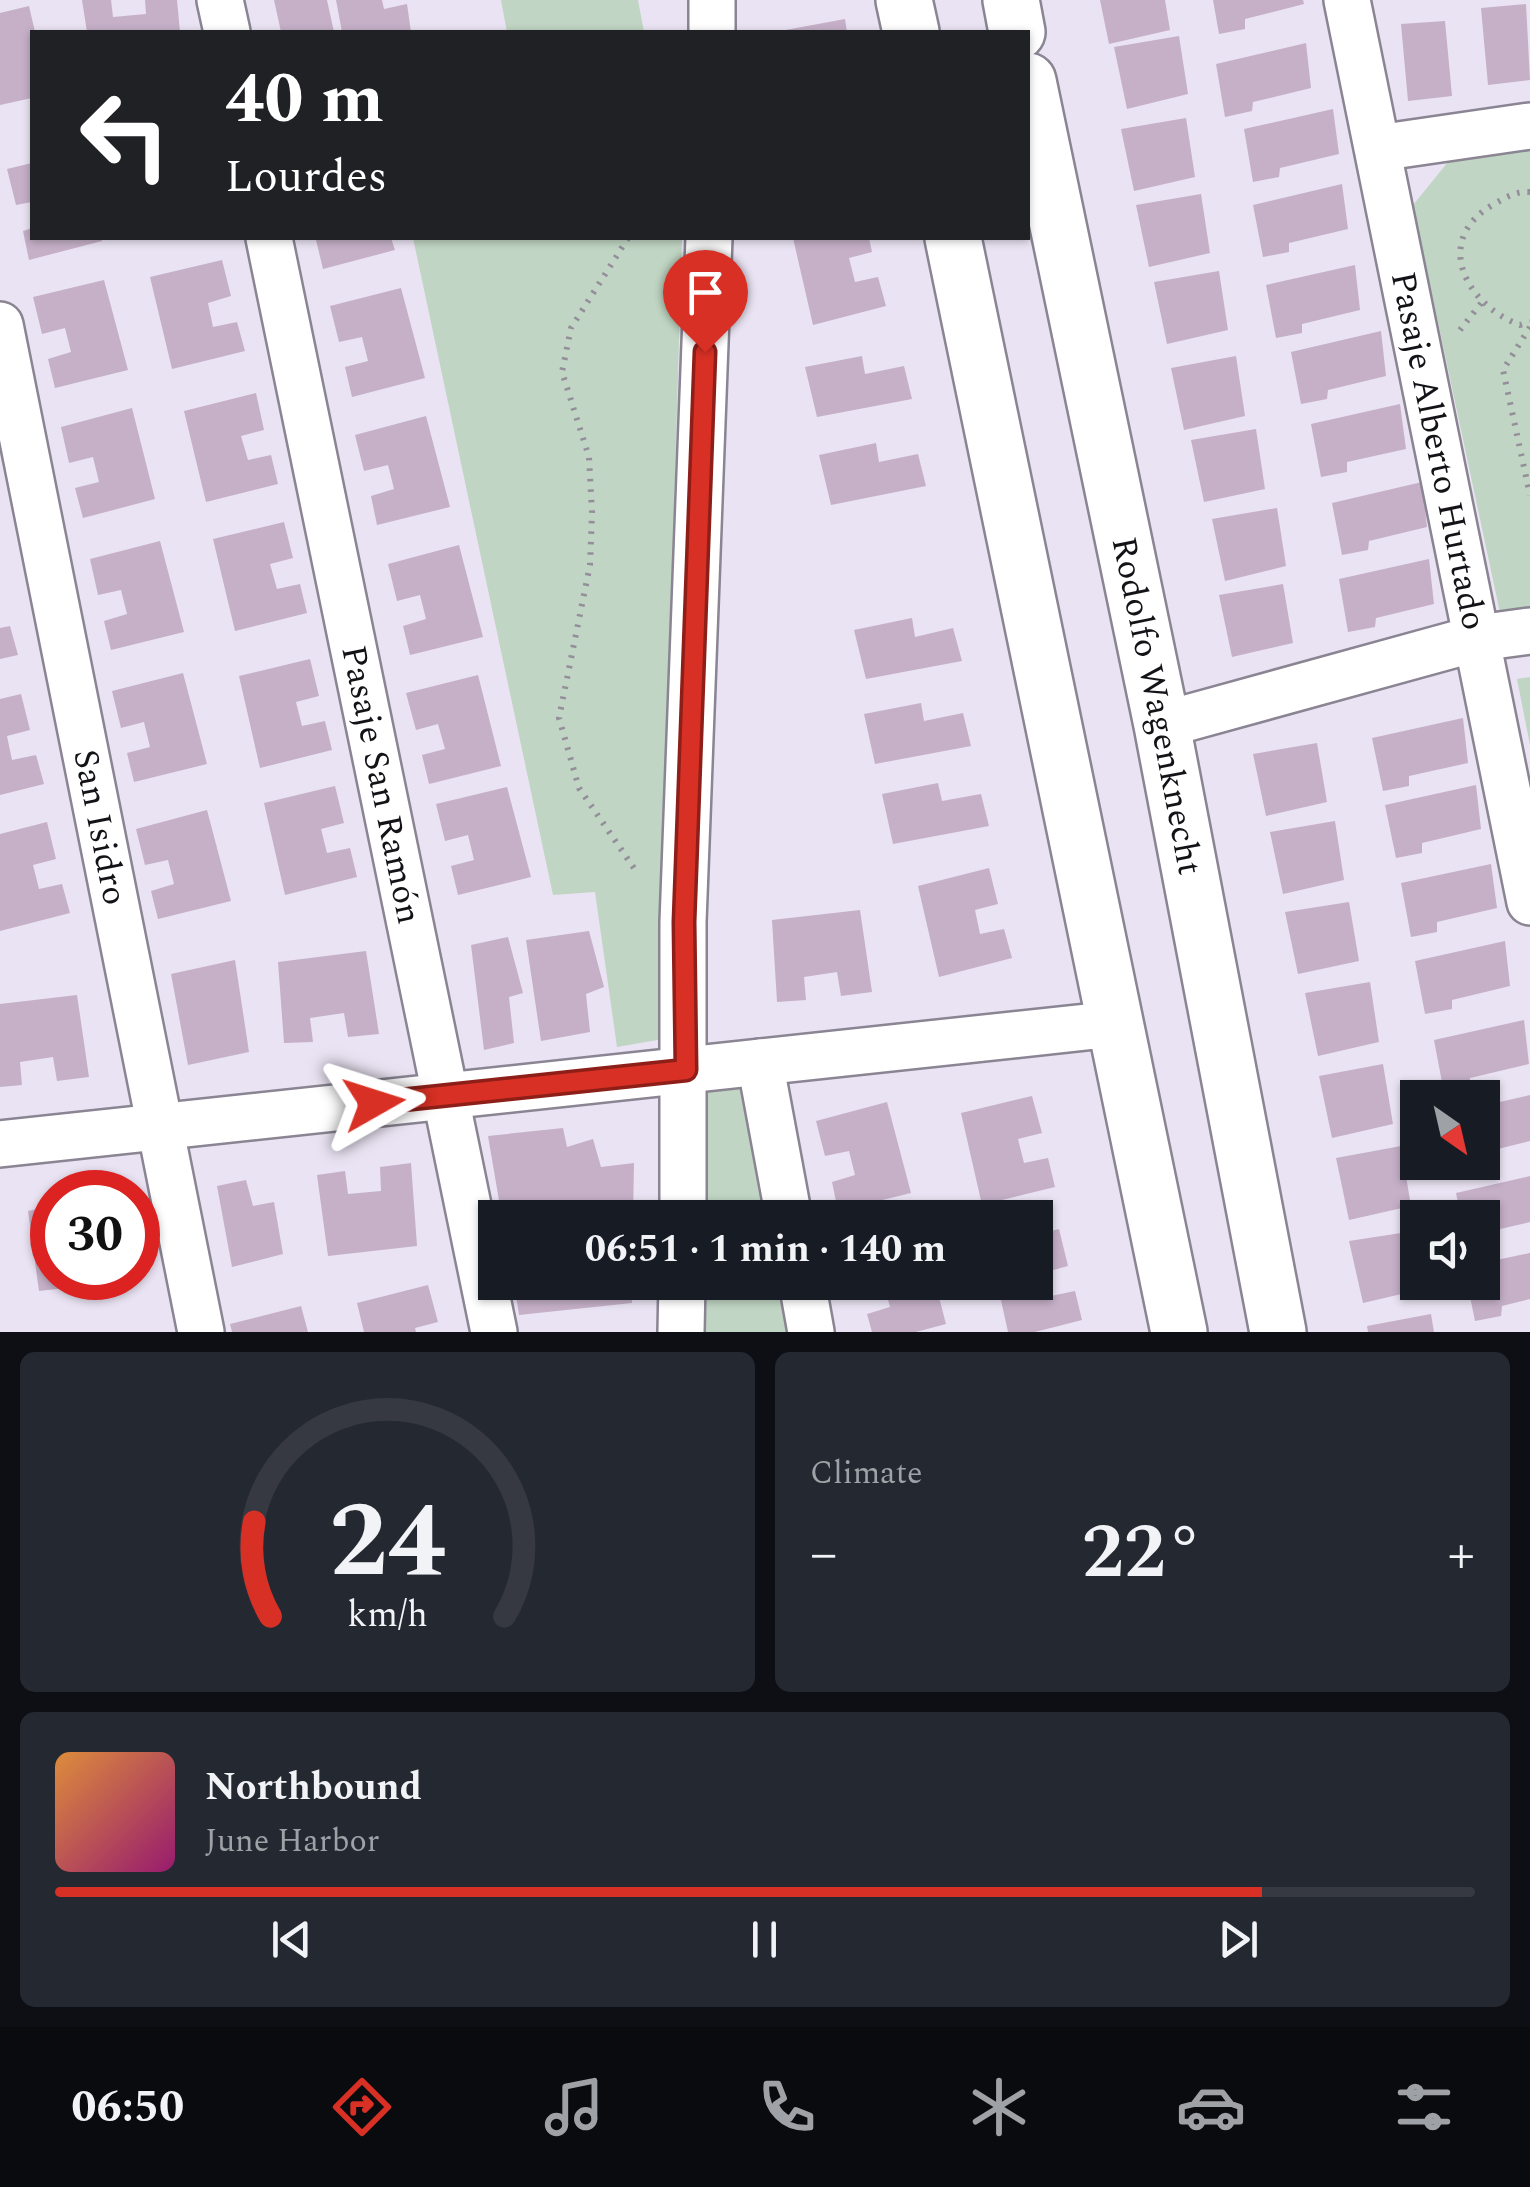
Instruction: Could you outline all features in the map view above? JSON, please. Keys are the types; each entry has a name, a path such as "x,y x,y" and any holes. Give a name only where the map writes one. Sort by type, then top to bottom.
{"street":[{"path":"220,0 227,30"},
{"path":"712,0 712,30"},
{"path":"904,0 911,30"},
{"path":"1011,0 1018,30"},
{"name":"Pasaje Alberto Hurtado","path":"1347,0 1530,902"},
{"name":"Rodolfo Wagenknecht","path":"1030,91 1162,725 1278,1332"},
{"path":"1378,148 1530,126"},
{"name":"Pasaje San Ramón","path":"269,240 494,1332"},
{"path":"683,1200 684,922 710,240"},
{"path":"953,240 1179,1332"},
{"name":"San Isidro","path":"0,325 201,1332"},
{"path":"1162,725 1478,638 1530,631"},
{"path":"0,1144 1114,1024"},
{"path":"760,1062 787,1200"},
{"path":"681,1332 682,1300"},
{"path":"805,1300 811,1332"}],"path":[{"path":"1530,192 1515,192 1482,212 1465,234 1458,262 1471,291 1495,316 1520,326 1530,324"},
{"path":"627,240 571,328 562,372 590,458 592,512 590,565 559,718 579,788 606,835 684,922"},
{"path":"1530,324 1504,370 1530,495"}],"green space":[{"path":"501,0 638,0 644,30 507,30"},
{"path":"1530,151 1530,618 1502,622 1413,205 1448,162"},
{"path":"413,240 682,240 662,923 663,1039 617,1047 595,892 553,895"},
{"path":"1530,677 1530,745 1517,679"},
{"path":"744,1075 768,1200 701,1200 703,1076"},
{"path":"701,1300 786,1300 793,1332 700,1332"}],"building":[{"path":"82,0 111,0 113,17 146,14 145,0 177,0 180,30 87,30"},
{"path":"274,0 327,0 334,30 281,30"},
{"path":"336,0 382,0 384,9 407,4 411,30 342,30"},
{"path":"1100,0 1165,0 1170,30 1109,44"},
{"path":"1213,0 1303,0 1304,4 1245,19 1245,29 1219,34"},
{"path":"1526,4 1530,80 1488,85 1481,8"},
{"path":"29,6 35,30 30,30 30,98 0,105 0,13"},
{"path":"845,19 847,30 785,30"},
{"path":"1445,21 1452,96 1408,101 1401,24"},
{"path":"1179,36 1188,94 1127,109 1114,47"},
{"path":"1306,43 1311,88 1253,102 1252,111 1225,117 1216,64"},
{"path":"1333,109 1339,154 1280,168 1279,177 1253,182 1244,129"},
{"path":"1186,118 1195,177 1134,191 1121,129"},
{"path":"30,163 30,202 16,205 7,169"},
{"path":"1342,184 1348,229 1289,243 1289,252 1263,257 1253,205"},
{"path":"1201,194 1210,253 1149,267 1136,205"},
{"path":"30,229 30,240 102,241 29,260 23,231"},
{"path":"316,240 392,240 395,250 323,269"},
{"path":"793,240 869,240 872,252 849,258 855,282 878,277 886,306 813,325"},
{"path":"222,260 231,296 208,303 213,327 237,322 245,351 172,369 150,277"},
{"path":"1355,265 1360,310 1302,324 1302,333 1276,338 1266,285"},
{"path":"1219,271 1228,330 1167,344 1154,282"},
{"path":"104,280 128,370 55,388 48,359 71,352 65,328 42,334 33,297"},
{"path":"401,288 425,378 352,397 345,367 368,361 362,337 339,342 330,306"},
{"path":"1381,331 1386,376 1328,390 1327,399 1301,404 1291,352"},
{"path":"862,356 865,374 904,366 912,399 817,417 805,367"},
{"path":"1236,356 1245,416 1184,430 1171,368"},
{"path":"256,393 264,430 241,436 248,460 271,455 278,484 206,502 184,411"},
{"path":"1400,404 1406,449 1347,462 1347,472 1321,477 1311,424"},
{"path":"132,408 155,499 83,518 75,488 99,482 93,457 69,463 61,427"},
{"path":"426,416 450,507 377,525 371,496 394,489 388,465 364,471 355,435"},
{"path":"1256,429 1265,489 1204,502 1191,440"},
{"path":"876,443 879,462 918,454 926,486 831,505 819,455"},
{"path":"1422,482 1427,527 1369,541 1368,550 1342,555 1332,503"},
{"path":"1277,508 1286,566 1225,581 1212,519"},
{"path":"284,522 293,558 270,564 277,589 300,584 307,613 235,631 213,539"},
{"path":"160,541 184,632 111,650 104,621 127,614 121,590 98,595 90,559"},
{"path":"459,545 483,637 410,655 403,626 426,619 420,595 397,601 388,564"},
{"path":"1429,559 1434,604 1376,618 1375,627 1348,632 1339,579"},
{"path":"1283,584 1293,643 1232,657 1219,595"},
{"path":"912,618 915,637 953,628 962,661 866,679 854,630"},
{"path":"10,626 18,655 0,659 0,628"},
{"path":"310,659 319,696 296,702 302,726 325,721 332,750 260,768 239,676"},
{"path":"183,673 207,764 134,782 127,753 150,747 144,722 121,728 112,691"},
{"path":"478,675 501,766 429,784 422,755 445,749 438,724 416,730 406,693"},
{"path":"21,694 30,730 7,736 12,760 36,755 44,784 0,795 0,699"},
{"path":"921,703 924,721 963,713 971,746 875,764 864,714"},
{"path":"1463,718 1468,763 1409,776 1409,786 1383,791 1372,738"},
{"path":"1317,743 1327,802 1266,816 1253,754"},
{"path":"938,783 942,801 981,794 989,826 893,844 882,794"},
{"path":"1476,785 1481,829 1422,843 1422,853 1396,858 1385,805"},
{"path":"335,786 344,823 321,829 327,853 350,848 357,877 285,895 264,803"},
{"path":"507,787 531,877 458,895 451,866 474,860 468,835 445,841 436,804"},
{"path":"207,810 231,901 158,919 151,891 174,884 168,860 145,865 136,829"},
{"path":"1335,821 1344,880 1283,894 1270,832"},
{"path":"47,822 56,859 33,865 39,889 62,884 70,913 0,931 0,834"},
{"path":"1491,864 1497,908 1437,922 1437,932 1411,937 1401,883"},
{"path":"989,868 998,904 975,910 980,934 1004,929 1012,958 939,977 918,886"},
{"path":"1349,902 1359,961 1298,974 1285,912"},
{"path":"860,910 872,992 841,996 837,972 804,977 806,1000 777,1002 772,920"},
{"path":"589,931 604,987 586,994 590,1032 541,1041 526,940"},
{"path":"508,937 523,993 509,997 514,1043 484,1050 471,945"},
{"path":"1505,941 1510,986 1452,1000 1452,1009 1425,1014 1415,961"},
{"path":"366,951 379,1034 348,1037 344,1013 310,1018 313,1042 284,1043 278,962"},
{"path":"235,960 249,1052 188,1065 171,974"},
{"path":"1370,982 1379,1042 1318,1056 1305,993"},
{"path":"77,995 89,1077 57,1081 53,1057 20,1062 22,1085 0,1087 0,1004"},
{"path":"1524,1020 1529,1064 1470,1080 1442,1080 1434,1040"},
{"path":"1383,1064 1393,1124 1332,1138 1319,1076"},
{"path":"1530,1095 1530,1141 1500,1148 1500,1102"},
{"path":"1032,1096 1042,1133 1018,1139 1024,1163 1048,1158 1055,1187 1002,1200 981,1200 961,1113"},
{"path":"887,1102 911,1193 883,1200 836,1200 832,1182 855,1175 849,1151 825,1156 816,1121"},
{"path":"563,1128 567,1147 593,1139 601,1167 634,1163 633,1200 499,1200 488,1136"},
{"path":"1400,1146 1400,1180 1407,1180 1410,1200 1400,1200 1400,1208 1349,1220 1336,1158"},
{"path":"411,1163 417,1246 328,1256 317,1175 345,1171 348,1194 381,1191 380,1167"},
{"path":"1530,1176 1530,1222 1500,1229 1500,1200 1457,1200 1456,1193"},
{"path":"246,1180 253,1206 274,1202 283,1254 232,1267 217,1186"},
{"path":"1059,1229 1068,1266 1053,1270 1053,1230"},
{"path":"1400,1233 1400,1294 1363,1303 1349,1241"},
{"path":"1530,1253 1530,1299 1502,1306 1501,1316 1475,1321 1471,1300 1500,1300 1500,1259"},
{"path":"428,1285 438,1322 415,1328 416,1332 364,1332 357,1303"},
{"path":"1075,1291 1082,1320 1035,1332 1008,1332 1001,1300 1053,1300 1053,1296"},
{"path":"517,1300 632,1300 632,1303 519,1315"},
{"path":"888,1300 940,1300 946,1324 916,1332 872,1332 867,1314 890,1307"},
{"path":"301,1306 308,1332 232,1332 230,1324"},
{"path":"1431,1314 1434,1332 1368,1332 1367,1326"}],"route":[{"path":"374,1103 686,1070 684,922 705,352"}]}
